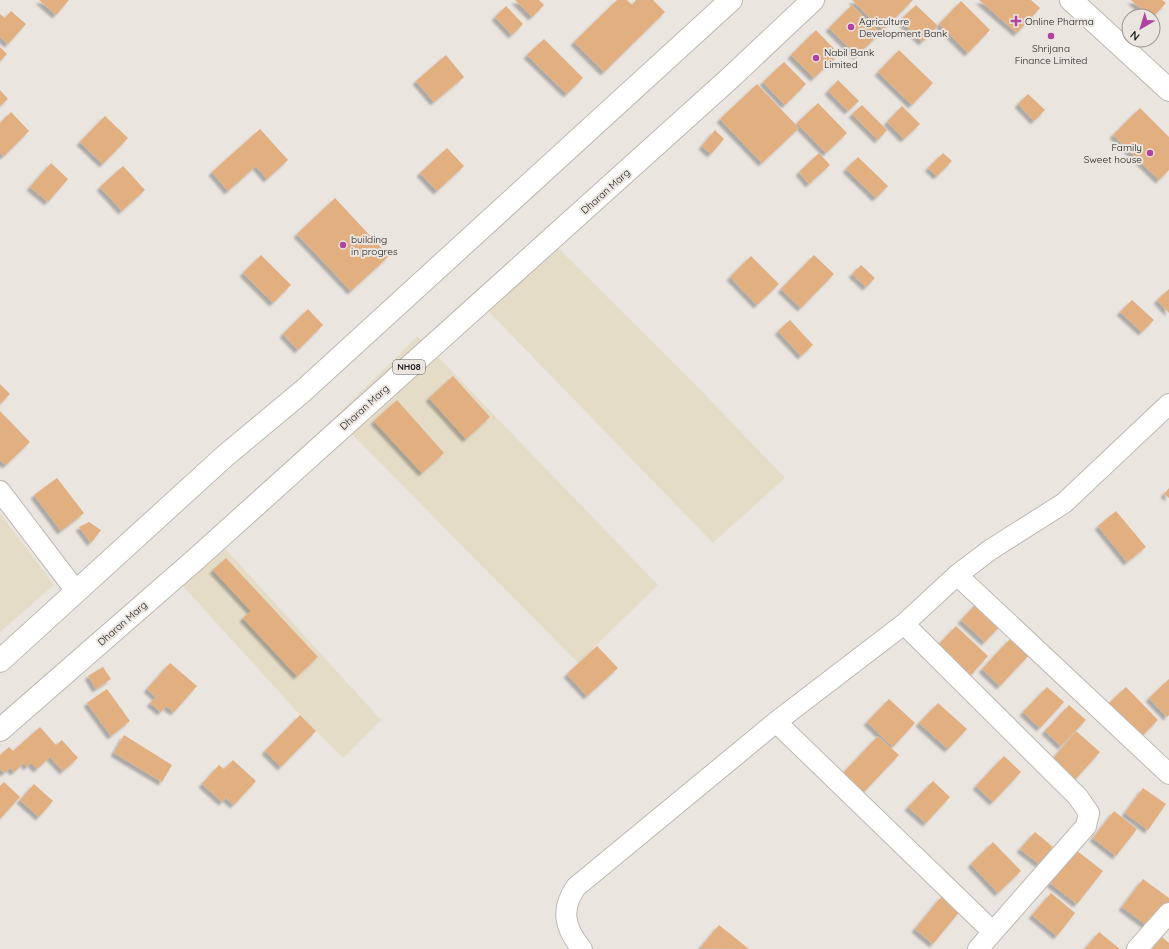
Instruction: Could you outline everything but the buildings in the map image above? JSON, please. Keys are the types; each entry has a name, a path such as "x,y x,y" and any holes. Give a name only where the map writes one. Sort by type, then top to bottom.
{"main road":[{"path":"0,660 226,456 303,391 731,0"},
{"name":"Dharan Marg","path":"0,730 202,554 723,85 813,0"},
{"path":"1071,0 1169,90"}],"street":[{"path":"582,949 576,942 566,922 566,910 570,896 576,887 776,722 904,624 957,575 990,550 1064,504 1169,404"},
{"path":"0,491 76,591"},
{"path":"957,575 1169,774"},
{"path":"904,624 1078,797 1089,813 1086,826 978,949"},
{"path":"776,722 993,932"},
{"path":"1137,949 1169,913"}],"shaded area":[{"path":"541,231 690,379 785,478 713,543 489,312 487,295"},
{"path":"418,336 658,585 578,663 335,417"},
{"path":"0,513 54,585 0,632"},
{"path":"224,547 381,720 343,758 300,715 182,585"}],"place":[{"name":"Online Pharma","path":"1016,21"},
{"name":"Agriculture Development Bank","path":"851,27"},
{"name":"Shrijana Finance Limited","path":"1051,36"},
{"name":"Nabil Bank Limited","path":"816,58"},
{"name":"Family Sweet house","path":"1150,153"},
{"name":"building in progres","path":"343,245"}]}
